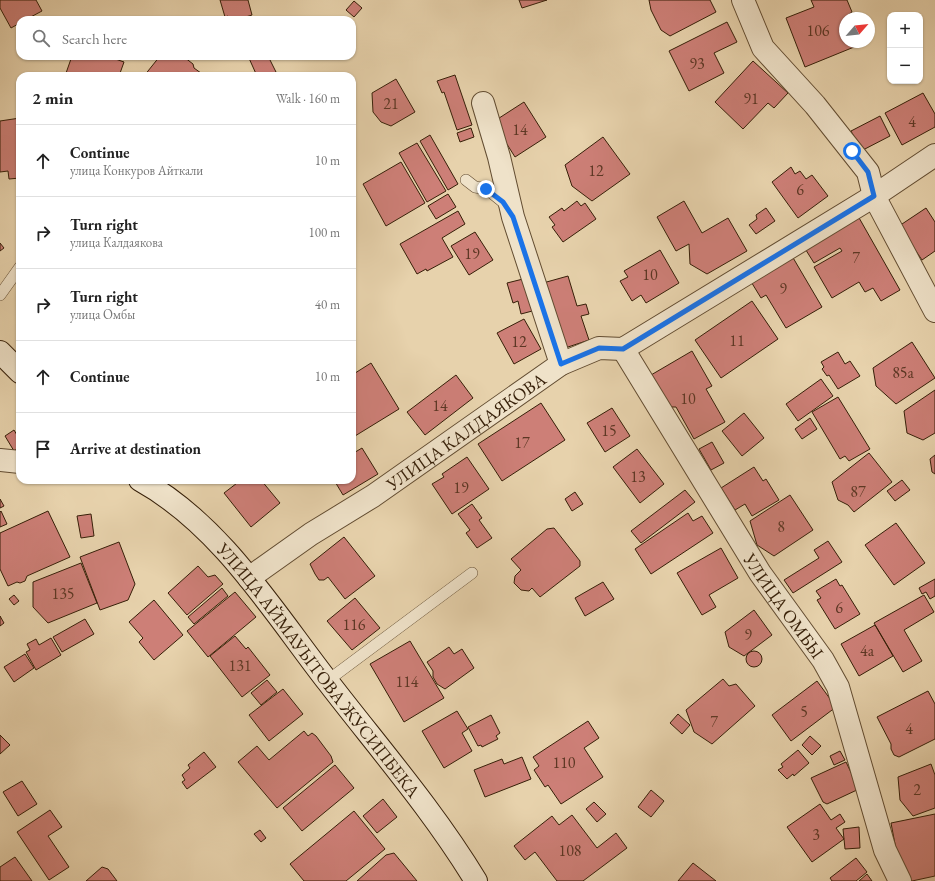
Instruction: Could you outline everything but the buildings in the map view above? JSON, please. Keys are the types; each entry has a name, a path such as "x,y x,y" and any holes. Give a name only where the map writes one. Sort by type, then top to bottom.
{"street":[{"path":"743,0 763,48 815,105 868,172 874,196 935,311"},
{"path":"483,103 499,157 513,217 561,364"},
{"path":"623,349 874,196 935,155"},
{"name":"УЛИЦА КАЛДАЯКОВА","path":"249,578 311,534 373,496 561,364 599,348 623,349"},
{"name":"УЛИЦА ОМБЫ","path":"623,349 760,573 823,660 838,687 885,850 900,881"},
{"path":"0,352 16,368"},
{"path":"0,460 16,462"},
{"name":"УЛИЦА АЙМАУЫТОВА ЖУСИПБЕКА","path":"147,484 184,509 249,578 327,681 446,833 476,881"}],"lane":[{"path":"466,180 475,187 486,189 503,202 513,217"},
{"path":"0,295 16,272"},
{"path":"327,681 472,573"}],"route":[{"path":"486,189 503,202 513,217 561,364 599,348 623,349 874,196 868,172 852,151"}]}
